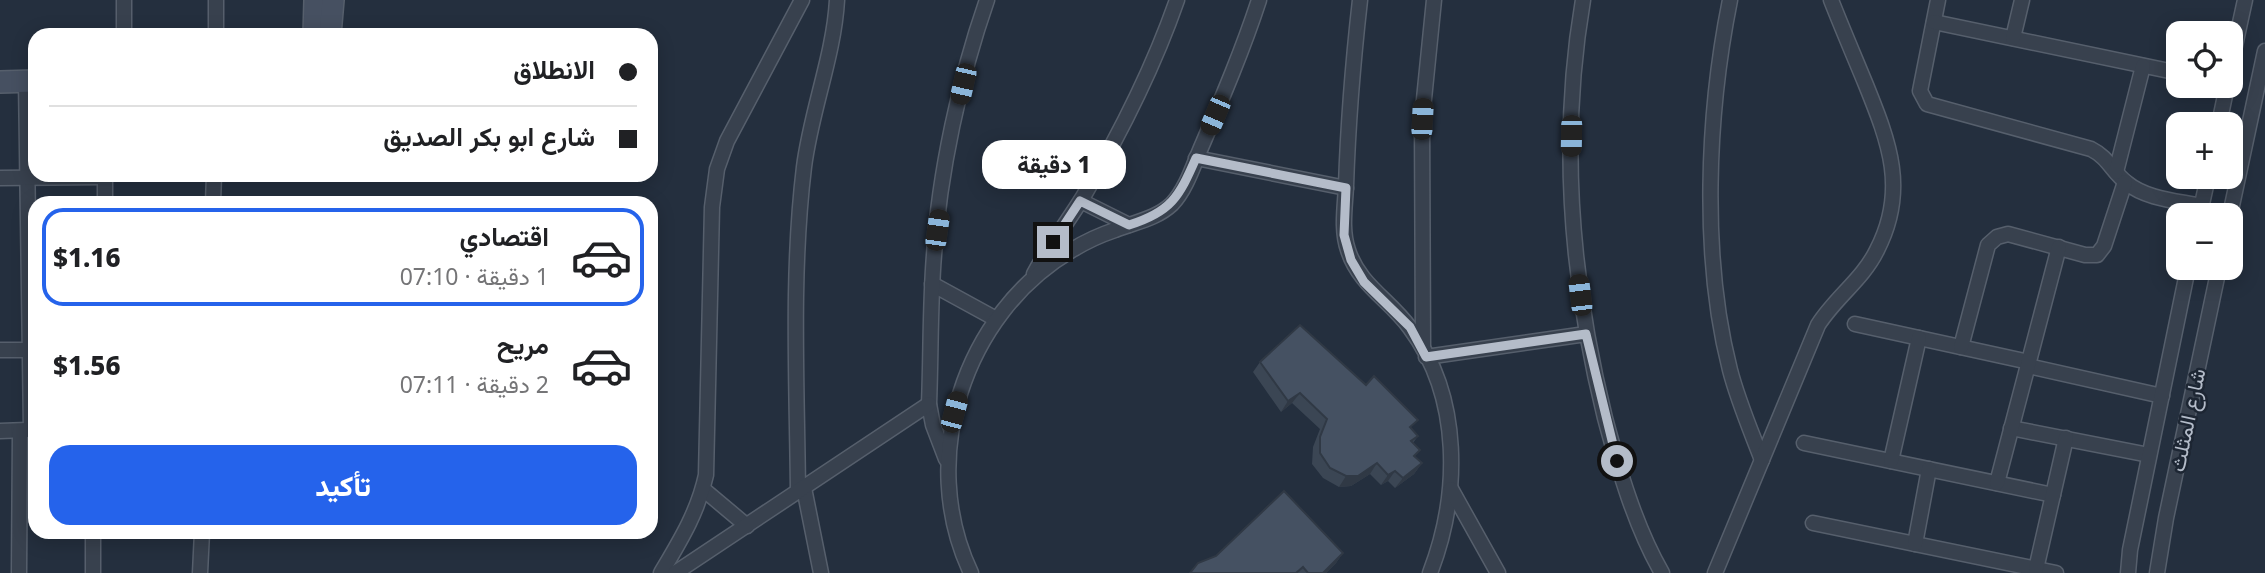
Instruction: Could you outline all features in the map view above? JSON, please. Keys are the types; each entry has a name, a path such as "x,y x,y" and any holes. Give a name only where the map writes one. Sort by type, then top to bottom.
{"street":[{"path":"124,0 124,28"},
{"path":"216,0 216,28"},
{"path":"314,28 315,0"},
{"path":"331,28 333,0"},
{"path":"661,573 690,524 703,489 708,458 712,207 716,178 727,141 802,0"},
{"path":"821,573 801,490 796,309 800,202 807,138 834,32 837,0"},
{"path":"948,463 933,425 929,404 932,284 940,208 957,108 987,0"},
{"path":"971,573 952,514 948,463 950,438 961,387 970,363 996,319 1030,281 1123,127 1147,78 1177,0"},
{"path":"1030,281 1071,250 1154,217 1173,202 1185,185 1233,71 1259,0"},
{"path":"1360,0 1348,116 1344,235 1351,260 1364,282 1410,327 1425,353 1442,397 1451,447 1451,489 1446,524 1430,573"},
{"path":"1425,353 1422,119 1434,0"},
{"path":"1583,0 1575,59 1570,159 1574,249 1586,334 1621,474 1662,573"},
{"path":"1730,0 1716,95 1712,156 1714,268 1730,371 1762,460"},
{"path":"1715,573 1818,325 1872,258 1884,234 1893,200 1894,182 1889,145 1831,0"},
{"path":"1938,0 1920,91 1927,104 2091,149 2101,154 2136,190 2176,203"},
{"path":"2013,38 2022,0"},
{"path":"2240,21 2245,0"},
{"path":"1934,22 2166,70"},
{"path":"2233,203 2265,51"},
{"path":"1961,347 1988,245 1997,237 2008,234 2091,256 2102,251 2121,177 2143,66"},
{"path":"0,82 28,81"},
{"path":"28,153 28,212"},
{"path":"1196,158 1346,188"},
{"path":"0,178 27,177"},
{"path":"1080,201 1129,225"},
{"path":"1997,483 2059,247"},
{"name":"شارع المثلث","path":"2128,573 2130,550 2186,280"},
{"name":"شارع المثلث","path":"2157,573 2166,518 2216,280"},
{"path":"932,284 996,319"},
{"path":"1854,324 2162,396"},
{"path":"1425,353 1586,334"},
{"path":"1891,461 1919,338"},
{"path":"0,350 28,350"},
{"path":"675,573 929,404"},
{"path":"2011,428 2149,455"},
{"path":"0,431 28,430"},
{"path":"2036,569 2066,438"},
{"path":"1804,443 2053,495"},
{"path":"19,573 28,444"},
{"path":"1915,544 1929,469"},
{"path":"703,489 747,526"},
{"path":"1451,489 1498,573"},
{"path":"1814,523 2056,573"},
{"path":"93,539 93,573"},
{"path":"200,573 202,539"}],"building":[{"path":"1300,325 1366,385 1374,376 1418,420 1410,427 1418,436 1411,441 1420,450 1414,456 1422,463 1403,478 1395,471 1388,475 1377,463 1358,476 1346,476 1330,468 1320,453 1320,437 1327,419 1300,393 1288,401 1260,362"},
{"path":"1284,491 1343,553 1323,573 1308,573 1303,567 1296,573 1190,573 1198,563 1216,556"}],"route":[{"path":"1053,242 1080,201 1129,225 1154,217 1180,194 1196,158 1346,188 1344,235 1351,260 1364,282 1410,327 1426,357 1586,334 1617,461"}]}
